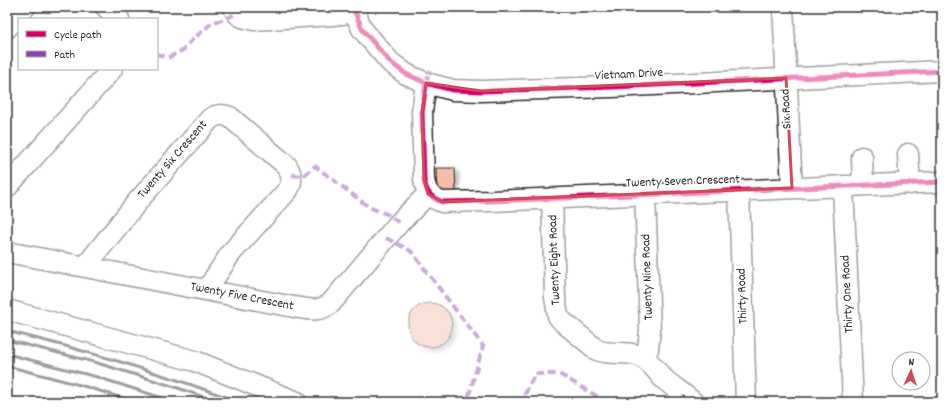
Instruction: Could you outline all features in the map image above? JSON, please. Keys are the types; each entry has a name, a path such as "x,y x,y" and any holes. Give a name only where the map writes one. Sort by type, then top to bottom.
{"street":[{"path":"7,28 25,7"},
{"path":"106,7 118,18"},
{"path":"234,7 236,13 243,18 254,20 343,14 353,8"},
{"name":"Six Road","path":"783,7 792,188"},
{"name":"Vietnam Drive","path":"353,8 362,29 390,62 406,74 426,83 453,90 481,91 612,87 942,71"},
{"path":"7,187 111,70"},
{"path":"426,83 422,112 423,172 425,188 428,194"},
{"name":"Twenty Six Crescent","path":"85,267 138,201 210,119 214,116 225,115 230,117 287,166 292,175 288,190 223,265 208,290"},
{"path":"908,154 910,184"},
{"path":"862,157 863,185"},
{"name":"Twenty Seven Crescent","path":"428,194 435,200 442,202 492,201 942,182"},
{"name":"Thirty One Road","path":"843,186 853,402"},
{"name":"Thirty Road","path":"739,190 746,402"},
{"name":"Twenty Five Crescent","path":"7,252 312,309 326,308 399,223 428,194"},
{"name":"Twenty Nine Road","path":"644,359 648,349 650,330 645,194"},
{"name":"Twenty Eight Road","path":"552,198 555,297 558,316 562,322 597,350 612,354 630,354 644,359"},
{"path":"7,310 195,361 296,402"},
{"path":"644,359 651,363 666,381 693,402"}],"highlighted area":[{"path":"786,78 792,188 442,202 428,194 424,180 422,112 426,83 481,91"}],"building":[{"path":"436,168 455,168 456,193 437,193"},
{"path":"430,303 442,307 448,313 452,325 448,337 442,343 430,347 418,343 412,337 408,325 412,313 418,307"}],"railway":[{"path":"7,331 125,363 240,402"},
{"path":"7,340 94,362 218,402"},
{"path":"7,354 97,377 175,402"},
{"path":"7,366 80,385 136,402"}],"marked path":[{"path":"158,54 168,58 183,50 193,39 213,22 227,19 236,13"},
{"path":"426,83 430,70"},
{"path":"292,175 303,176 315,166 369,207 389,215 399,223"},
{"path":"386,238 411,251 483,346 467,402"},
{"path":"516,402 522,400 535,374 559,374 607,402"},
{"path":"679,402 685,395"}],"cycle path":[{"path":"353,7 362,29 390,62 406,74 426,83 453,90 481,91 612,87 942,71"},
{"path":"426,83 422,112 424,180 429,194 442,202 942,182"}]}
